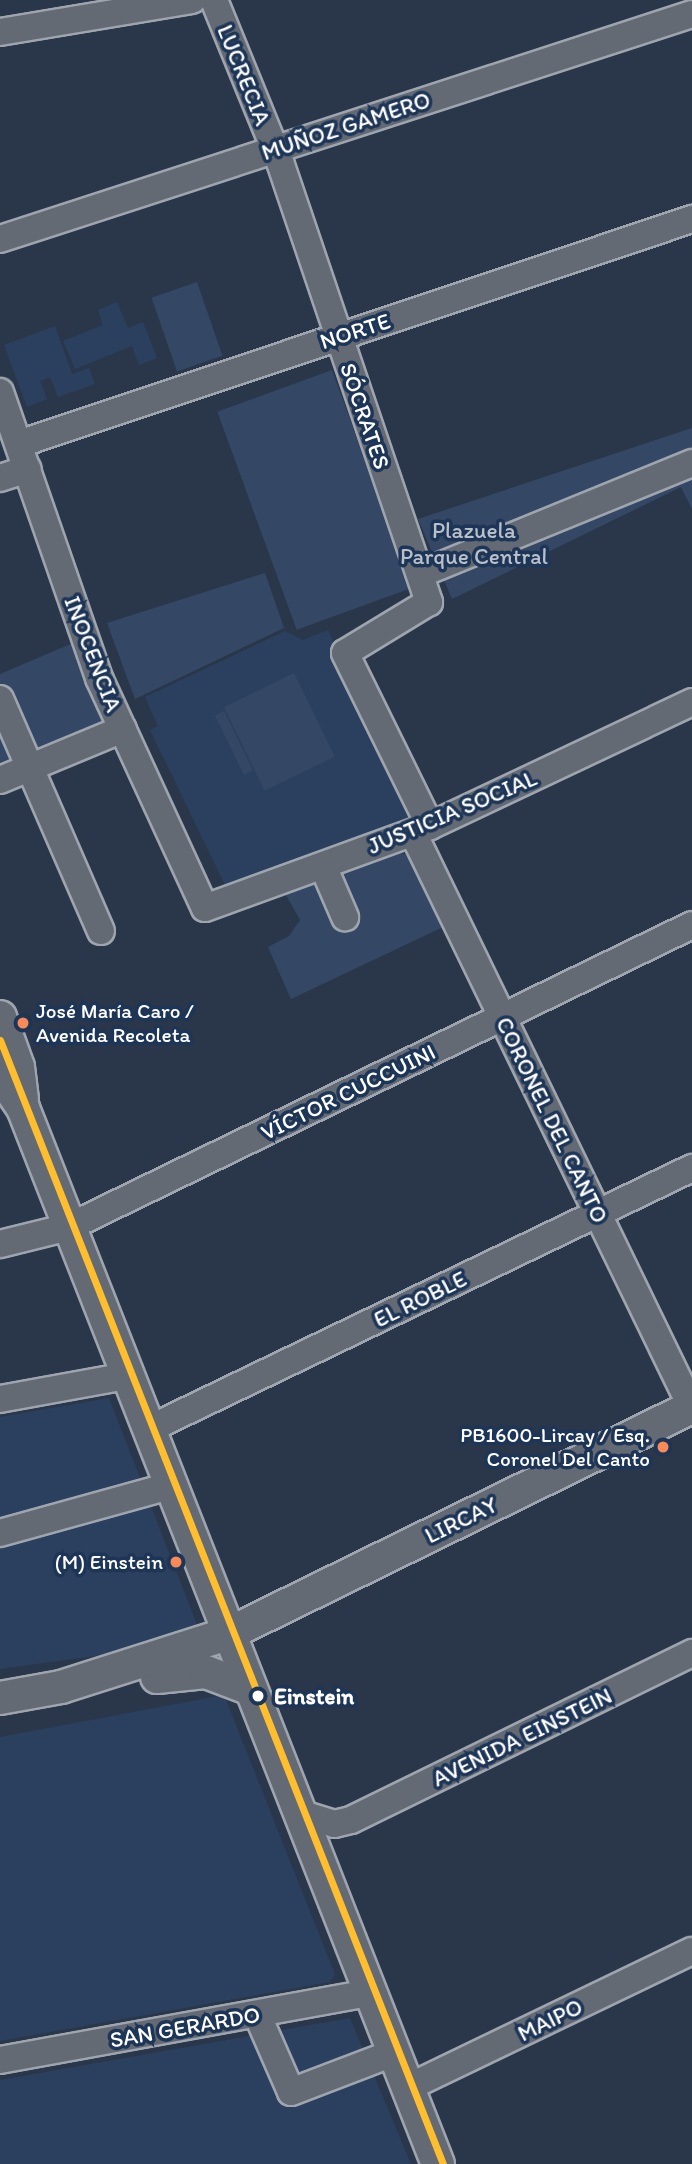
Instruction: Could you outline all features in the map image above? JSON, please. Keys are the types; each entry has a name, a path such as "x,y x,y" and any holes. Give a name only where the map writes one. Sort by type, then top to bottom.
{"main road":[{"path":"3,1030 18,1067 23,1108"},
{"path":"0,1074 23,1108 438,2164"},
{"name":"LIRCAY","path":"230,1633 692,1407"},
{"path":"157,1677 198,1657 230,1633"},
{"path":"0,1698 61,1687 230,1633"},
{"path":"61,1687 118,1685 157,1677 206,1672 251,1689"}],"street":[{"path":"0,32 192,0"},
{"name":"LUCRECIA","path":"214,0 275,149"},
{"name":"MUÑOZ GAMERO","path":"0,239 692,14"},
{"name":"SÓCRATES","path":"275,149 429,602"},
{"name":"NORTE","path":"19,444 692,219"},
{"name":"INOCENCIA","path":"0,392 93,662 205,908"},
{"path":"420,574 692,463"},
{"path":"0,478 27,469"},
{"name":"CORONEL DEL CANTO","path":"429,602 345,653 501,1018 692,1407"},
{"path":"0,699 32,767 101,931"},
{"name":"JUSTICIA SOCIAL","path":"205,908 421,830 692,702"},
{"path":"0,780 123,729"},
{"path":"323,866 345,917"},
{"name":"VÍCTOR CUCCUINI","path":"0,1244 69,1227 692,925"},
{"name":"EL ROBLE","path":"148,1430 692,1168"},
{"path":"0,1399 127,1376"},
{"path":"0,1533 170,1486"},
{"name":"AVENIDA EINSTEIN","path":"299,1813 324,1823 351,1820 692,1653"},
{"name":"AVENIDA EINSTEIN","path":"320,1865 327,1848 351,1820"},
{"name":"MAIPO","path":"408,2088 692,1951"},
{"name":"SAN GERARDO","path":"0,2060 370,1993"},
{"path":"257,2014 291,2092 393,2053"}],"shaded area":[{"path":"117,302 128,328 143,322 157,358 139,365 132,346 75,369 63,341 103,325 98,310"},
{"path":"55,326 72,374 89,368 95,384 58,397 50,377 40,381 47,399 27,407 4,345"},
{"path":"328,630 414,809 411,819 225,885 150,730 158,726 145,697 285,631 303,640"},
{"path":"109,1398 199,1630 132,1651 0,1669 0,1417"},
{"path":"224,1695 335,1974 330,1982 0,2041 0,1737"},
{"path":"350,2018 411,2164 0,2164 0,2080"}],"green space":[{"path":"197,282 222,356 177,371 152,298"},
{"path":"332,370 411,588 297,630 217,412"},
{"name":"Plazuela Parque Central","path":"692,428 692,509 681,487 452,599 418,519"},
{"path":"265,573 284,628 135,699 107,623"},
{"path":"73,643 105,724 0,770 0,674"},
{"path":"294,673 335,757 265,791 224,707"},
{"path":"224,711 253,770 244,775 215,715"},
{"path":"395,852 409,855 443,927 291,999 268,947 289,936 300,920 286,895"}],"transit line":[{"path":"0,1040 443,2164"}],"place":[{"name":"José María Caro / Avenida Recoleta","path":"23,1023"},
{"name":"PB1600-Lircay / Esq. Coronel Del Canto","path":"663,1447"},
{"name":"(M) Einstein","path":"176,1562"},
{"name":"Einstein","path":"258,1696"}]}
